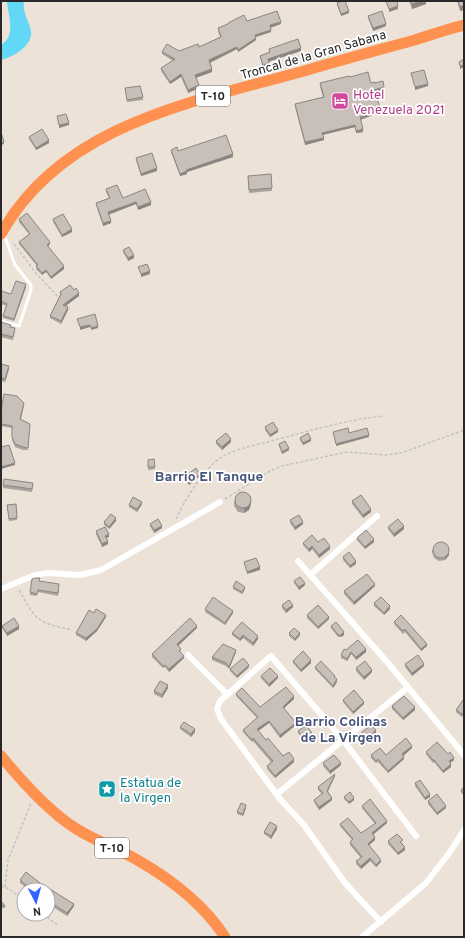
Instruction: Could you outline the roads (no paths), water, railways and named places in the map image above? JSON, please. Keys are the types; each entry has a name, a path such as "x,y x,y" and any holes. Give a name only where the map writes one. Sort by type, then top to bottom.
{"highway":[{"name":"Troncal de la Gran Sabana","path":"2,232 24,199 48,174 65,160 93,142 135,123 178,106 464,25"},
{"name":"T-10","path":"1,756 35,793 74,828 139,861 180,890 208,914 225,937"}],"street":[{"path":"1,589 35,574 48,573 80,575 100,570 220,502"},
{"path":"310,575 377,516"},
{"path":"298,561 408,687 464,755"},
{"path":"188,655 227,694"},
{"path":"381,922 345,883 304,825 277,794 219,714 217,709 218,704 227,694 271,656 343,740 416,836"},
{"path":"277,794 408,687"},
{"path":"362,937 426,884 450,852 464,830"}],"lane":[{"path":"1,321 19,326 31,290 31,285 15,265 2,232"}],"water":[{"path":"7,1 24,1 24,9 31,31 31,36 26,46 21,50 1,60 1,45 6,41 10,31"}],"place":[{"name":"Hotel Venezuela 2021","path":"340,101"},
{"name":"Estatua de la Virgen","path":"107,789"}],"district":[{"name":"Barrio El Tanque","path":"209,476"},
{"name":"Barrio Colinas de La Virgen","path":"341,730"}]}
